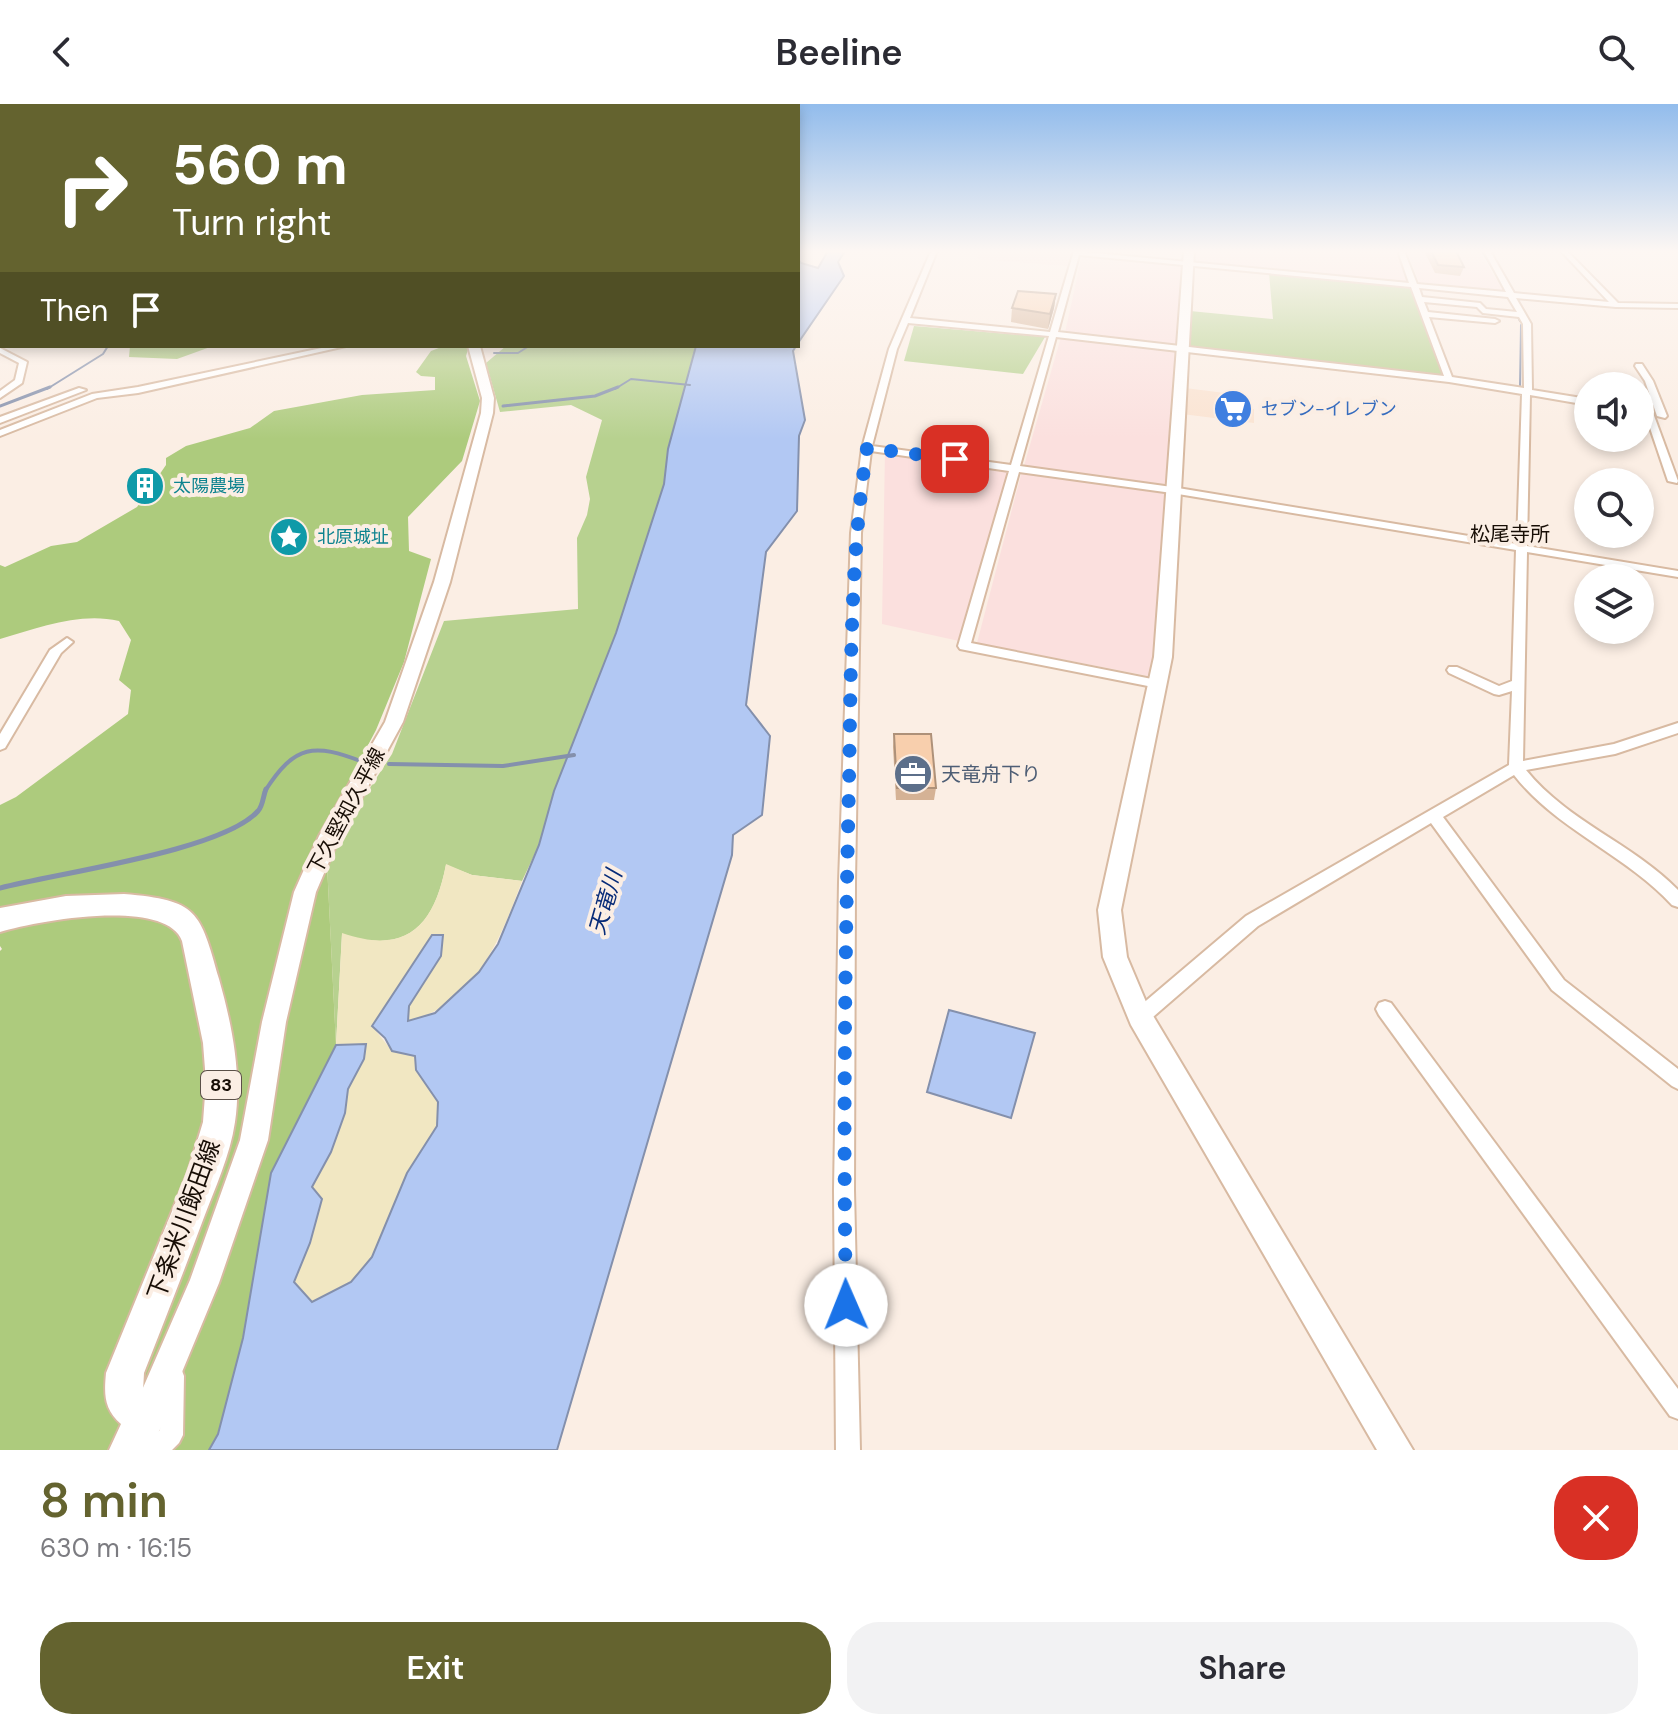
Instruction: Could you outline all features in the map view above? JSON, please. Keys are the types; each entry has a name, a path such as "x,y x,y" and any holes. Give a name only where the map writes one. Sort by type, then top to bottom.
{"main road":[{"name":"下条米川飯田線","path":"0,920 52,907 114,906 167,910 183,918 196,945 221,1056 219,1121 203,1176 125,1373 123,1398 152,1431"},
{"path":"129,1450 152,1431"}],"street":[{"path":"848,1450 844,1190 847,856 855,559 867,448 893,349 907,314"},
{"path":"1060,314 1013,467 964,646 1158,684"},
{"path":"1184,314 1163,657 1108,912 1111,950 1120,979 1140,1017 1396,1450"},
{"path":"1449,379 1426,314 1526,319"},
{"path":"1498,314 1526,319"},
{"path":"1523,314 1526,319 1527,390 1516,767 1554,809 1638,861 1658,877 1678,900"},
{"path":"904,320 1449,379 1574,399"},
{"path":"0,395 19,381 23,362 1,348"},
{"path":"0,433 78,401 333,348"},
{"name":"下久堅知久平線","path":"152,1431 173,1359 204,1283 254,1140 277,1007 305,892 327,842 394,722 442,582 487,413 488,398 475,348"},
{"path":"1639,366 1643,372"},
{"path":"0,420 97,386 128,392"},
{"path":"1654,392 1666,417 1654,415"},
{"path":"1654,436 1673,481"},
{"path":"867,448 1172,490 1678,574"},
{"path":"0,745 56,650 67,642"},
{"path":"1453,670 1499,691 1518,683"},
{"path":"1140,1017 1252,921 1516,767 1615,749 1678,728"},
{"path":"1434,816 1558,985 1678,1080"},
{"path":"1385,1009 1678,1408"},
{"path":"152,1431 171,1435 173,1359"}],"shaded area":[{"path":"1069,314 1180,314 1177,345 1065,333"},
{"path":"1061,337 1178,350 1168,485 1024,466"},
{"path":"1185,388 1233,394 1233,406 1254,409 1254,423 1182,414"},
{"path":"885,452 1009,469 959,641 882,624"},
{"path":"1022,471 1167,491 1154,677 977,643"}],"green space":[{"path":"1190,314 1273,319 1273,314 1421,314 1444,376 1187,346"},
{"path":"914,326 1045,337 1023,374 904,361"},
{"path":"130,348 207,348 177,359 129,357"},
{"path":"468,348 466,356 480,401 462,461 408,517 409,551 431,559 404,662 376,730 320,836 327,864 336,1045 271,1173 243,1338 218,1434 209,1450 0,1450 0,805 16,797 128,714 131,690 119,680 131,640 119,621 89,618 59,622 0,639 0,565 5,567 51,546 77,542 137,507 166,465 166,458 186,446 250,428 274,411 362,395 435,390 435,377 421,376 416,372 431,351"},
{"path":"504,348 695,348 668,449 664,484 616,633 539,845 522,881 472,875 446,865 434,905 414,931 384,941 342,934 336,1045 327,864 351,817 392,754 444,621 578,609 577,538 587,515 590,499 586,477 602,420 571,405 500,412 486,363"}],"sand":[{"path":"446,864 472,875 522,881 505,925 482,967 468,985 451,1001 431,1013 408,1021 409,1006 441,956 386,1008 372,1026 392,1051 415,1056 416,1070 438,1102 437,1126 407,1173 372,1257 351,1282 313,1302 294,1282 310,1243 312,1187 331,1152 345,1113 348,1089 364,1059 366,1045 336,1045 342,933 384,940 414,930 434,904"}],"water":[{"path":"800,314 818,314 800,340"},
{"name":"天竜川","path":"695,348 795,348 805,420 799,436 797,511 766,552 746,705 770,736 762,815 733,835 732,855 557,1450 209,1450 218,1434 243,1338 271,1173 336,1045 366,1044 364,1059 348,1089 345,1113 331,1152 312,1187 322,1199 310,1243 294,1282 312,1302 351,1282 372,1257 407,1173 437,1126 438,1102 416,1070 415,1056 392,1051 385,1038 372,1026 432,935 443,935 441,956 409,1006 408,1021 435,1013 479,972 498,944 539,845 554,791 616,633 664,484 668,449"},
{"path":"949,1010 1035,1033 1011,1118 927,1092"}],"building":[{"path":"1229,397 1243,399 1244,410 1229,408"},
{"name":"天竜舟下り","path":"894,734 931,734 936,788 897,788"}],"waterway":[{"path":"1518,317 1520,321"},
{"path":"1520,387 1521,325"},
{"path":"47,389 103,354 107,348"},
{"path":"494,353 518,353 526,348"},
{"path":"615,389 631,379 690,385"},
{"path":"0,406 50,387"},
{"path":"503,406 595,396 618,387"},
{"path":"266,790 286,764 307,752 331,752 363,762"},
{"path":"389,764 503,766 574,755"},
{"path":"0,888 137,859 211,838 239,825 258,811 266,790"}],"place":[{"name":"セブン-イレブン","path":"1233,409"},
{"name":"太陽農場","path":"145,486"},
{"name":"北原城址","path":"289,537"},
{"name":"天竜舟下り","path":"913,774"}],"district":[{"name":"松尾寺所","path":"1510,534"}],"route":[{"path":"846,1305 847,856 852,613 861,488 867,448 955,459"}]}
